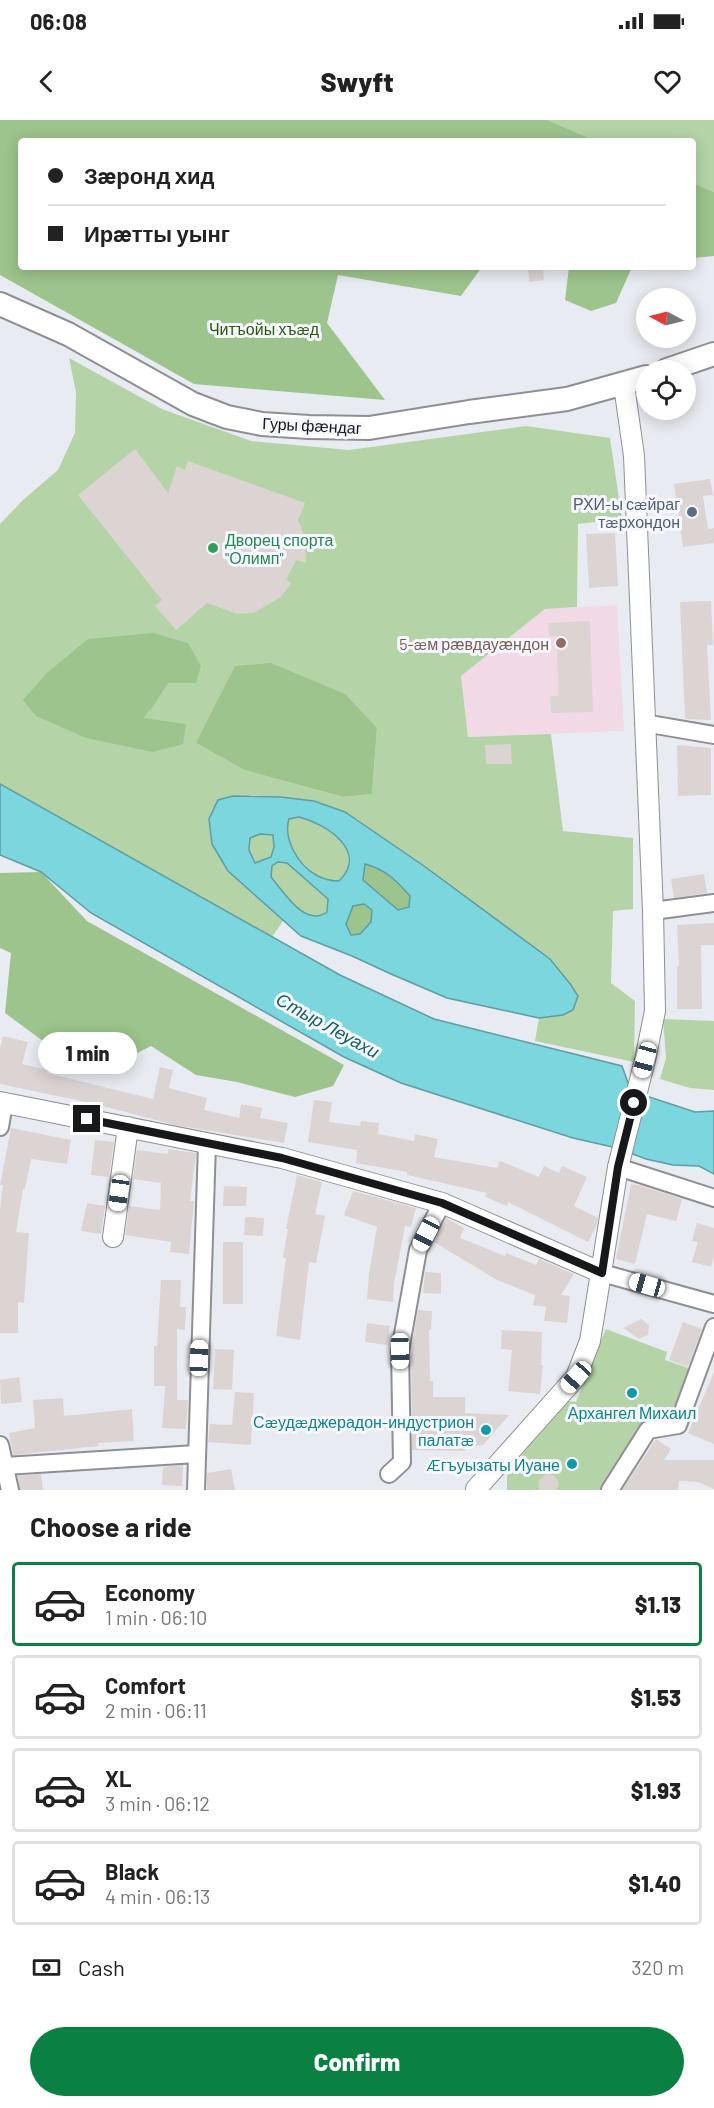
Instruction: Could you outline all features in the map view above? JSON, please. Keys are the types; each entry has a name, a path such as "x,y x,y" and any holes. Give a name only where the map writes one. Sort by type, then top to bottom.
{"main road":[{"name":"Гуры фӕндаг","path":"0,304 68,334 193,404 227,417 262,424 369,428 469,411 567,399 636,381"},
{"path":"696,360 714,354"}],"street":[{"path":"475,1490 576,1377 591,1341 618,1167 655,1011 653,910 634,456 624,385"},
{"path":"644,723 714,735"},
{"path":"653,910 714,903"},
{"path":"0,1127 2,1102 282,1158 442,1203 602,1273 714,1304"},
{"path":"113,1237 128,1127"},
{"path":"196,1490 207,1143"},
{"path":"618,1167 714,1198"},
{"path":"389,1474 402,1462 400,1351 418,1250 442,1203"},
{"path":"610,1490 648,1430 678,1425 714,1327"},
{"path":"0,1444 10,1490"},
{"path":"5,1466 196,1454"}],"shaded area":[{"name":"5-æм рӕвдауӕндон","path":"617,605 624,731 468,737 461,676 545,609"}],"green space":[{"name":"Читъойы хъæд","path":"0,120 548,120 589,138 18,138 18,270 480,270 461,296 338,275 327,323 385,400 194,384 0,275"},
{"path":"548,120 714,120 714,192 696,184 696,138 589,138"},
{"path":"696,184 714,192 714,256 696,258"},
{"path":"569,270 631,270 616,303 591,311 565,300"},
{"path":"69,358 162,409 251,441 349,450 526,426 610,438 622,519 578,524 577,607 545,609 461,676 468,737 551,734 563,831 633,838 633,909 613,911 611,983 635,1001 634,1062 535,1041 539,1018 563,1015 573,1010 578,996 571,985 550,959 357,819 314,801 251,795 228,871 283,921 272,937 0,784 0,524 23,500 58,470 75,433 76,392","holes":["377,728 372,794 343,797 244,770 196,743"]},
{"path":"153,633 188,643 201,666 196,683 168,683 143,718 186,724 183,744 153,752 86,738 36,716 23,700 48,672 88,639"},
{"path":"271,663 345,694 377,728 372,794 343,797 244,770 196,743 235,666"},
{"path":"299,817 332,833 347,850 349,860 347,871 339,882 328,880 309,871 298,858 290,843 288,827 289,819"},
{"path":"260,834 273,835 275,847 271,857 255,863 249,850 250,838"},
{"path":"278,861 286,862 328,899 327,912 319,916 311,915 303,912 289,899 271,877 272,866"},
{"path":"365,864 390,876 400,885 411,896 409,907 398,910 362,880"},
{"path":"41,872 87,921 344,1065 333,1086 295,1097 237,1082 196,1075 151,1046 115,1064 43,1041 5,1013 11,953 0,948 0,873"},
{"path":"364,903 372,910 371,922 360,934 351,935 345,925 353,906"},
{"path":"663,1019 714,1021 714,1090 690,1088 660,1079 666,1058"},
{"path":"606,1329 667,1352 665,1360 694,1370 675,1422 656,1423 602,1490 507,1490 507,1476 562,1400 576,1402"}],"water":[{"name":"Стыр Леуахи","path":"0,784 340,975 434,1019 622,1066 631,1091 695,1112 714,1111 714,1174 699,1166 673,1165 646,1159 617,1148 573,1138 401,1083 344,1057 91,913 41,872 0,855"},
{"path":"233,796 281,797 314,801 345,812 424,866 550,959 578,996 573,1010 563,1015 539,1018 447,998 301,936 228,871 212,844 209,819 218,800","holes":["299,817 310,821 332,833 341,841 347,850 349,860 347,870 339,881 328,880 309,871 303,865 290,843 289,819","260,834 273,835 274,847 271,857 255,863 249,850 250,838","278,862 287,863 328,899 327,912 319,916 303,912 271,877 272,866","365,864 385,872 410,896 409,907 398,910 363,880","364,904 372,910 371,922 360,934 351,935 346,924 353,906"]}],"building":[{"path":"528,270 543,270 544,280 529,282"},
{"name":"Дворец спорта \"Олимп\"","path":"135,449 168,493 177,466 185,470 188,461 305,503 298,520 305,537 306,563 296,560 286,580 291,583 281,597 253,613 237,614 207,603 176,630 155,606 162,600 78,495"},
{"name":"РХИ-ы сæйраг тæрхондон","path":"710,479 713,495 703,496 708,529 714,528 714,543 683,547 674,484"},
{"path":"615,533 618,586 589,588 586,534"},
{"path":"711,601 713,645 707,645 711,720 685,719 680,602"},
{"path":"590,621 593,712 551,713 550,696 558,696 557,636 549,636 548,623"},
{"path":"511,744 512,764 486,764 485,745"},
{"path":"677,745 711,748 711,795 678,796"},
{"path":"704,874 707,893 674,898 671,879"},
{"path":"714,923 714,945 701,945 702,1009 677,1009 677,966 679,966 677,925"},
{"path":"3,1036 28,1042 22,1064 48,1070 47,1073 153,1099 160,1067 173,1070 169,1088 207,1098 204,1110 239,1118 241,1104 262,1108 260,1118 288,1123 284,1143 175,1125 95,1104 0,1084 0,1048"},
{"path":"314,1100 332,1102 329,1122 360,1126 361,1121 379,1123 378,1134 414,1141 415,1134 438,1139 434,1157 497,1168 500,1161 539,1177 544,1166 559,1173 562,1166 587,1177 574,1206 598,1218 597,1225 588,1242 508,1202 507,1206 485,1197 487,1193 407,1175 407,1172 356,1163 357,1150 308,1142"},
{"path":"11,1128 71,1140 67,1164 31,1159 16,1232 29,1233 24,1303 18,1302 18,1333 0,1333 0,1208 3,1185 0,1185"},
{"path":"95,1140 114,1142 109,1177 91,1175"},
{"path":"168,1149 196,1153 190,1201 194,1201 189,1254 170,1252 171,1242 125,1235 129,1206 160,1210 161,1183 133,1179 137,1150 168,1154"},
{"path":"297,1175 322,1182 315,1214 325,1216 316,1263 309,1262 300,1340 276,1336 286,1258 283,1257 288,1229 286,1229"},
{"path":"631,1184 682,1199 676,1221 647,1214 635,1264 616,1259"},
{"path":"224,1186 247,1187 246,1206 223,1206"},
{"path":"353,1191 416,1208 411,1227 405,1226 394,1284 393,1302 367,1299 377,1227 344,1215"},
{"path":"87,1203 105,1206 101,1234 81,1231"},
{"path":"245,1217 264,1218 263,1236 244,1235"},
{"path":"446,1218 464,1228 460,1238 505,1256 506,1253 536,1265 539,1259 574,1274 561,1295 570,1296 567,1323 544,1321 546,1307 533,1305 535,1295 497,1280 434,1242"},
{"path":"697,1223 714,1228 714,1255 711,1267 692,1262 698,1242 692,1241"},
{"path":"223,1242 243,1242 243,1304 223,1304"},
{"path":"425,1272 441,1273 441,1294 423,1293"},
{"path":"161,1280 181,1280 180,1307 186,1307 185,1330 177,1329 177,1400 188,1400 186,1429 162,1428 165,1386 154,1386 154,1346 157,1346"},
{"path":"418,1310 432,1311 431,1330 429,1330 430,1381 433,1381 433,1397 465,1397 465,1413 509,1415 483,1445 465,1448 465,1451 412,1450 411,1352"},
{"path":"641,1319 649,1325 648,1335 639,1339 623,1328"},
{"path":"683,1322 702,1329 688,1367 669,1360"},
{"path":"367,1323 390,1326 387,1345 365,1342"},
{"path":"502,1330 542,1332 541,1365 543,1365 540,1394 508,1391 512,1350 501,1349"},
{"path":"215,1349 234,1350 232,1390 213,1389"},
{"path":"714,1372 714,1444 688,1433"},
{"path":"19,1377 22,1402 1,1404 0,1380"},
{"path":"235,1392 254,1393 251,1445 208,1442 210,1424 232,1425"},
{"path":"63,1398 64,1416 132,1409 134,1441 98,1443 99,1446 13,1455 9,1433 35,1428 33,1400"},
{"path":"656,1439 671,1449 664,1460 714,1460 714,1489 698,1482 679,1481 678,1490 622,1490"},
{"path":"183,1465 182,1486 162,1485 163,1467"},
{"path":"231,1469 235,1490 207,1490 207,1473"},
{"path":"547,1473 556,1477 559,1483 557,1490 539,1490 539,1480"},
{"path":"41,1474 43,1490 20,1490 18,1476"}],"place":[{"name":"РХИ-ы сæйраг тæрхондон","path":"692,512"},
{"name":"Дворец спорта \"Олимп\"","path":"213,548"},
{"name":"5-æм рӕвдауӕндон","path":"561,643"},
{"name":"Архангел Михаил","path":"632,1393"},
{"name":"Сæудæджерадон-индустрион палатæ","path":"486,1430"},
{"name":"Æгъуызаты Иуане","path":"572,1464"}],"route":[{"path":"87,1119 282,1158 442,1203 602,1273 618,1167 634,1103"}]}
